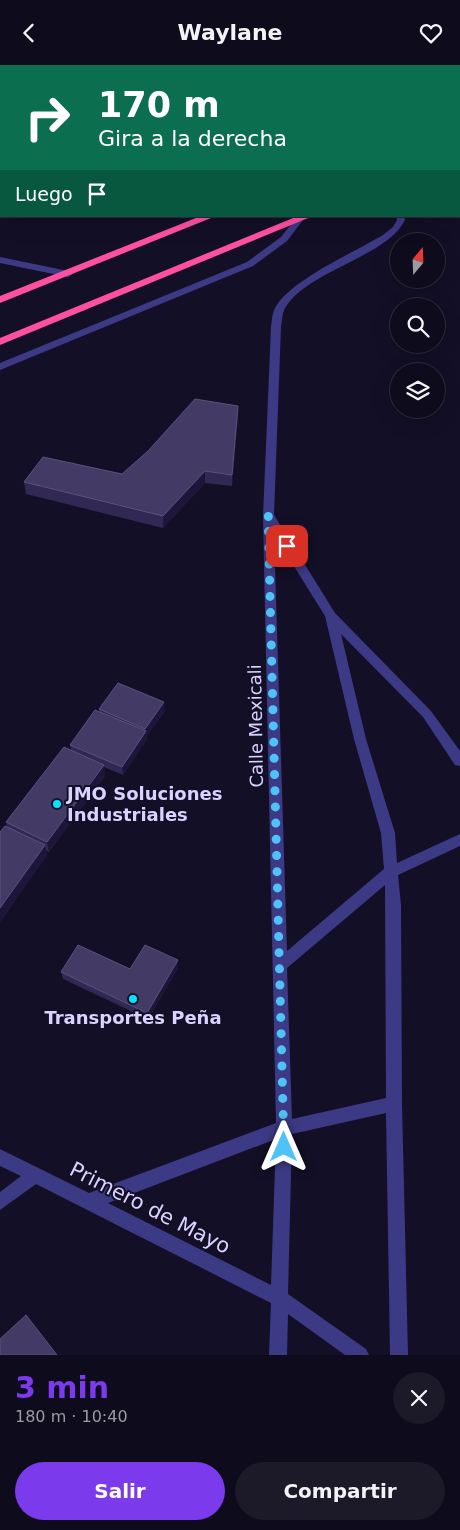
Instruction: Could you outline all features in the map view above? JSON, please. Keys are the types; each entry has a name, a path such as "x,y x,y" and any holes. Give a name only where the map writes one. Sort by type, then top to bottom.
{"highway":[{"path":"0,300 209,217"},
{"path":"0,341 304,218"}],"street":[{"name":"Calle Mexicali","path":"278,1355 281,1299 284,1128 268,516 276,327 279,310 286,300 300,289 386,237 397,228 401,220 400,217"},
{"path":"0,367 250,264 284,239 304,218"},
{"path":"0,260 68,274"},
{"path":"268,516 331,616 426,715 460,761"},
{"path":"331,616 360,739 388,833 394,905 394,1104 399,1355"},
{"path":"280,965 391,872 460,840"},
{"path":"88,1202 284,1128 394,1104"},
{"name":"Primero de Mayo","path":"0,1157 281,1299 360,1355"},
{"path":"0,1202 35,1175"}],"building":[{"path":"195,399 238,406 232,475 205,471 163,516 24,482 43,457 122,474 148,451"},
{"path":"118,683 164,702 145,729 99,709"},
{"path":"95,710 146,731 122,767 70,745"},
{"name":"JMO Soluciones Industriales","path":"64,747 104,765 47,842 6,822"},
{"path":"5,826 45,845 0,908 0,832"},
{"name":"Transportes Peña","path":"78,945 130,969 145,945 178,960 147,1013 61,972"},
{"path":"26,1315 57,1355 0,1355 0,1339"}],"place":[{"name":"JMO Soluciones Industriales","path":"57,804"},
{"name":"Transportes Peña","path":"133,999"}],"route":[{"path":"284,1147 268,516 287,546"}]}
